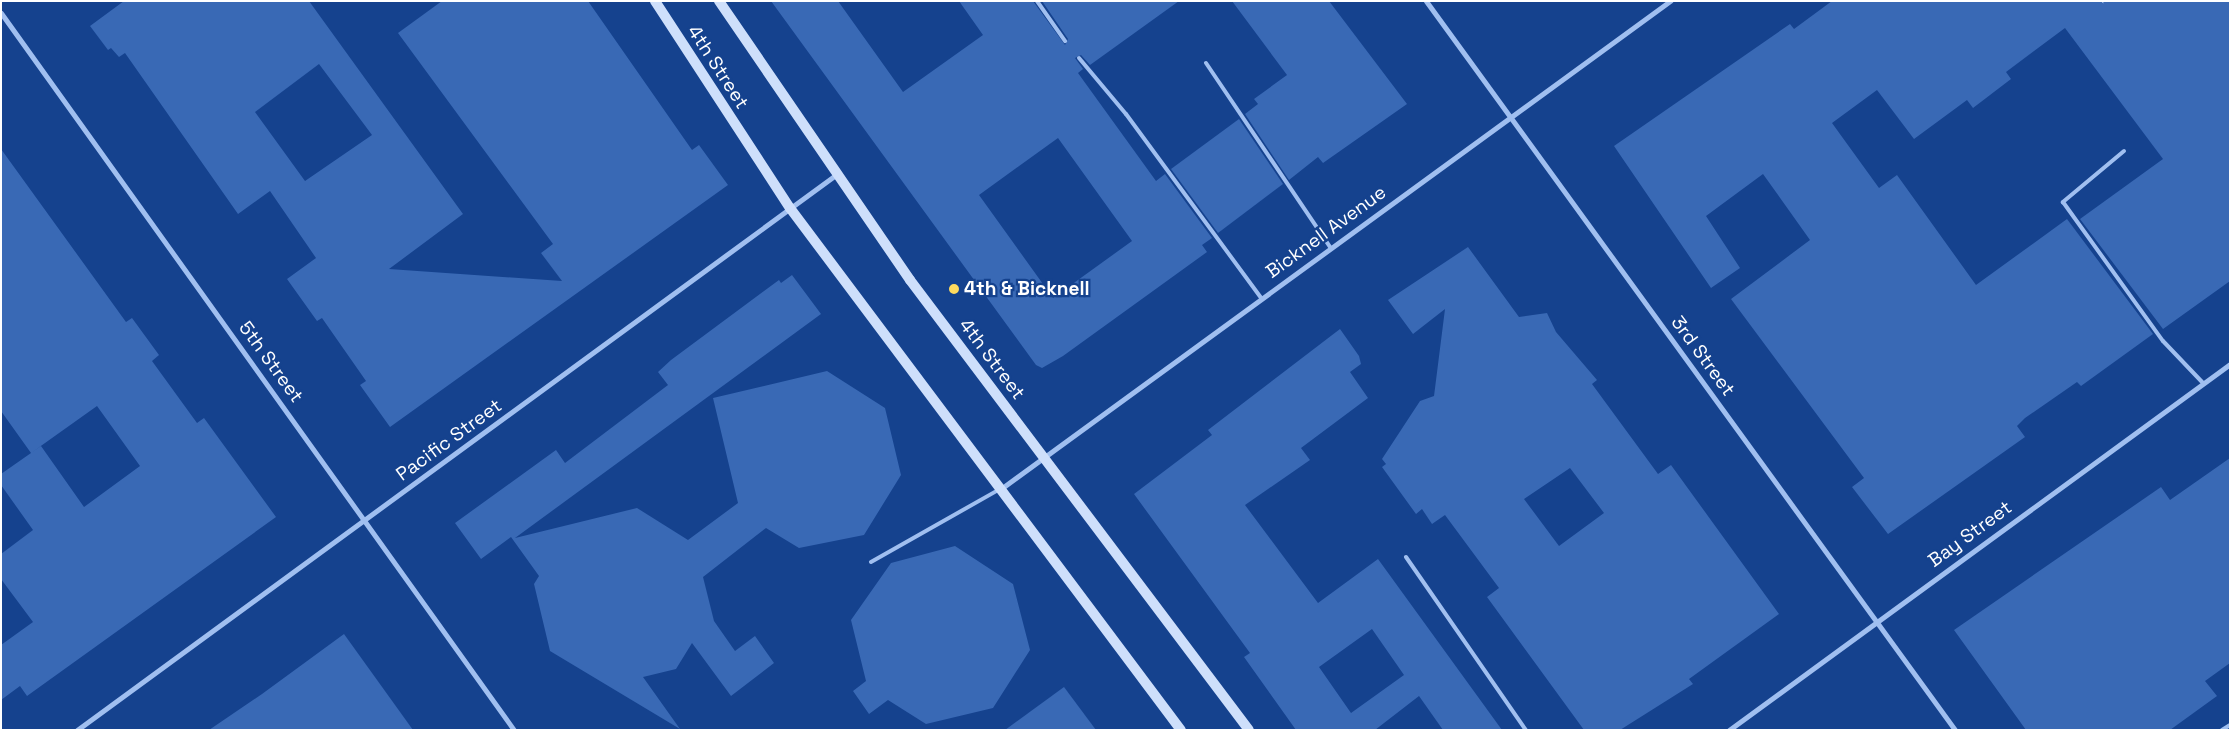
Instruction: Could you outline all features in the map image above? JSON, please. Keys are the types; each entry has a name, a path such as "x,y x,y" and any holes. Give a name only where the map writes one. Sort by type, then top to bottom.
{"street":[{"name":"4th Street","path":"654,1 790,208 1002,488 1181,730"},
{"name":"4th Street","path":"718,1 910,280 1248,730"},
{"name":"3rd Street","path":"1426,1 1955,730"},
{"name":"Bicknell Avenue","path":"1002,488 1330,247 1670,1"},
{"name":"5th Street","path":"1,13 366,520 514,730"},
{"name":"Pacific Street","path":"77,730 838,174"},
{"name":"Bay Street","path":"1729,730 1876,620 2230,364"}],"lane":[{"path":"1037,1 1065,41"},
{"path":"1079,58 1126,114 1261,298"},
{"path":"1206,63 1330,247"},
{"path":"2124,151 2063,202 2163,341 2203,383"},
{"path":"871,562 1002,488"},
{"path":"1406,557 1526,730"},
{"path":"2222,730 2230,724"}],"building":[{"path":"124,1 309,1 463,214 389,269 562,281 541,253 553,244 398,33 442,1 588,1 692,150 699,145 728,185 390,427 360,385 366,381 322,318 317,321 287,279 316,258 270,191 238,214 125,53 119,57 111,48 108,50 90,26","holes":["319,64 372,135 305,181 255,112"]},
{"path":"771,1 838,1 903,92 983,35 959,1 1033,1 1065,45 1068,39 1042,1 1179,1 1090,65 1081,55 1075,58 1083,69 1078,73 1156,181 1165,174 1212,238 1202,245 1207,252 1063,356 1042,368 1036,365","holes":["1058,138 1132,241 1053,298 979,195"]},
{"path":"1232,1 1329,1 1407,104 1323,163 1318,157 1289,180 1245,114 1258,104 1254,99 1287,75"},
{"path":"1832,1 2230,1 2230,281 2163,329 2080,219 2163,159 2065,28 2006,72 2011,79 1973,108 1967,100 1914,139 1877,90 1832,123 1879,188 1897,175 1976,285 2067,219 2153,334 2081,386 2077,382 2025,418 2017,426 2025,437 1888,534 1852,487 1864,478 1731,299 1810,240 1763,174 1706,216 1740,268 1711,288 1614,146 1790,24 1794,29"},
{"path":"1239,119 1283,184 1218,233 1171,169"},
{"path":"1,149 126,322 132,318 159,355 152,361 197,423 204,418 276,517 27,696 20,686 1,700 1,645 33,622 1,579 1,554 33,530 1,485 1,474 31,453 1,411","holes":["97,406 140,466 84,507 41,446 31,453"]},
{"path":"1468,247 1519,317 1547,313 1556,332 1597,380 1592,384 1658,474 1671,465 1779,614 1689,679 1693,684 1620,730 1584,730 1487,597 1499,588 1445,515 1432,524 1422,509 1416,514 1382,467 1386,464 1382,459 1420,401 1434,396 1445,309 1413,334 1388,300","holes":["1570,468 1604,513 1559,546 1524,499"]},
{"path":"792,275 821,314 515,538 637,508 688,540 738,503 713,398 827,371 885,408 901,475 864,535 799,548 766,528 703,577 714,621 735,651 755,636 774,663 731,696 692,643 676,669 643,677 680,729 550,651 534,584 539,576 511,537 481,559 455,523 556,450 565,463 668,385 658,372 671,360 779,280 781,283"},
{"path":"1340,329 1359,356 1361,364 1350,372 1368,398 1301,448 1310,460 1245,505 1318,603 1378,559 1502,730 1443,730 1419,696 1375,730 1296,730 1244,657 1250,653 1134,494 1212,435 1208,430","holes":["1372,629 1404,675 1351,713 1319,667"]},
{"path":"2230,458 2230,663 2205,681 2217,696 2170,730 2026,730 1954,630 2161,487 2170,500"},
{"path":"955,546 1013,584 1030,650 993,708 926,724 888,700 869,714 853,691 866,681 851,620 891,563"},
{"path":"344,634 413,730 209,730 262,694"},
{"path":"1064,687 1096,730 1005,730"}],"place":[{"name":"4th & Bicknell","path":"954,289"}]}
